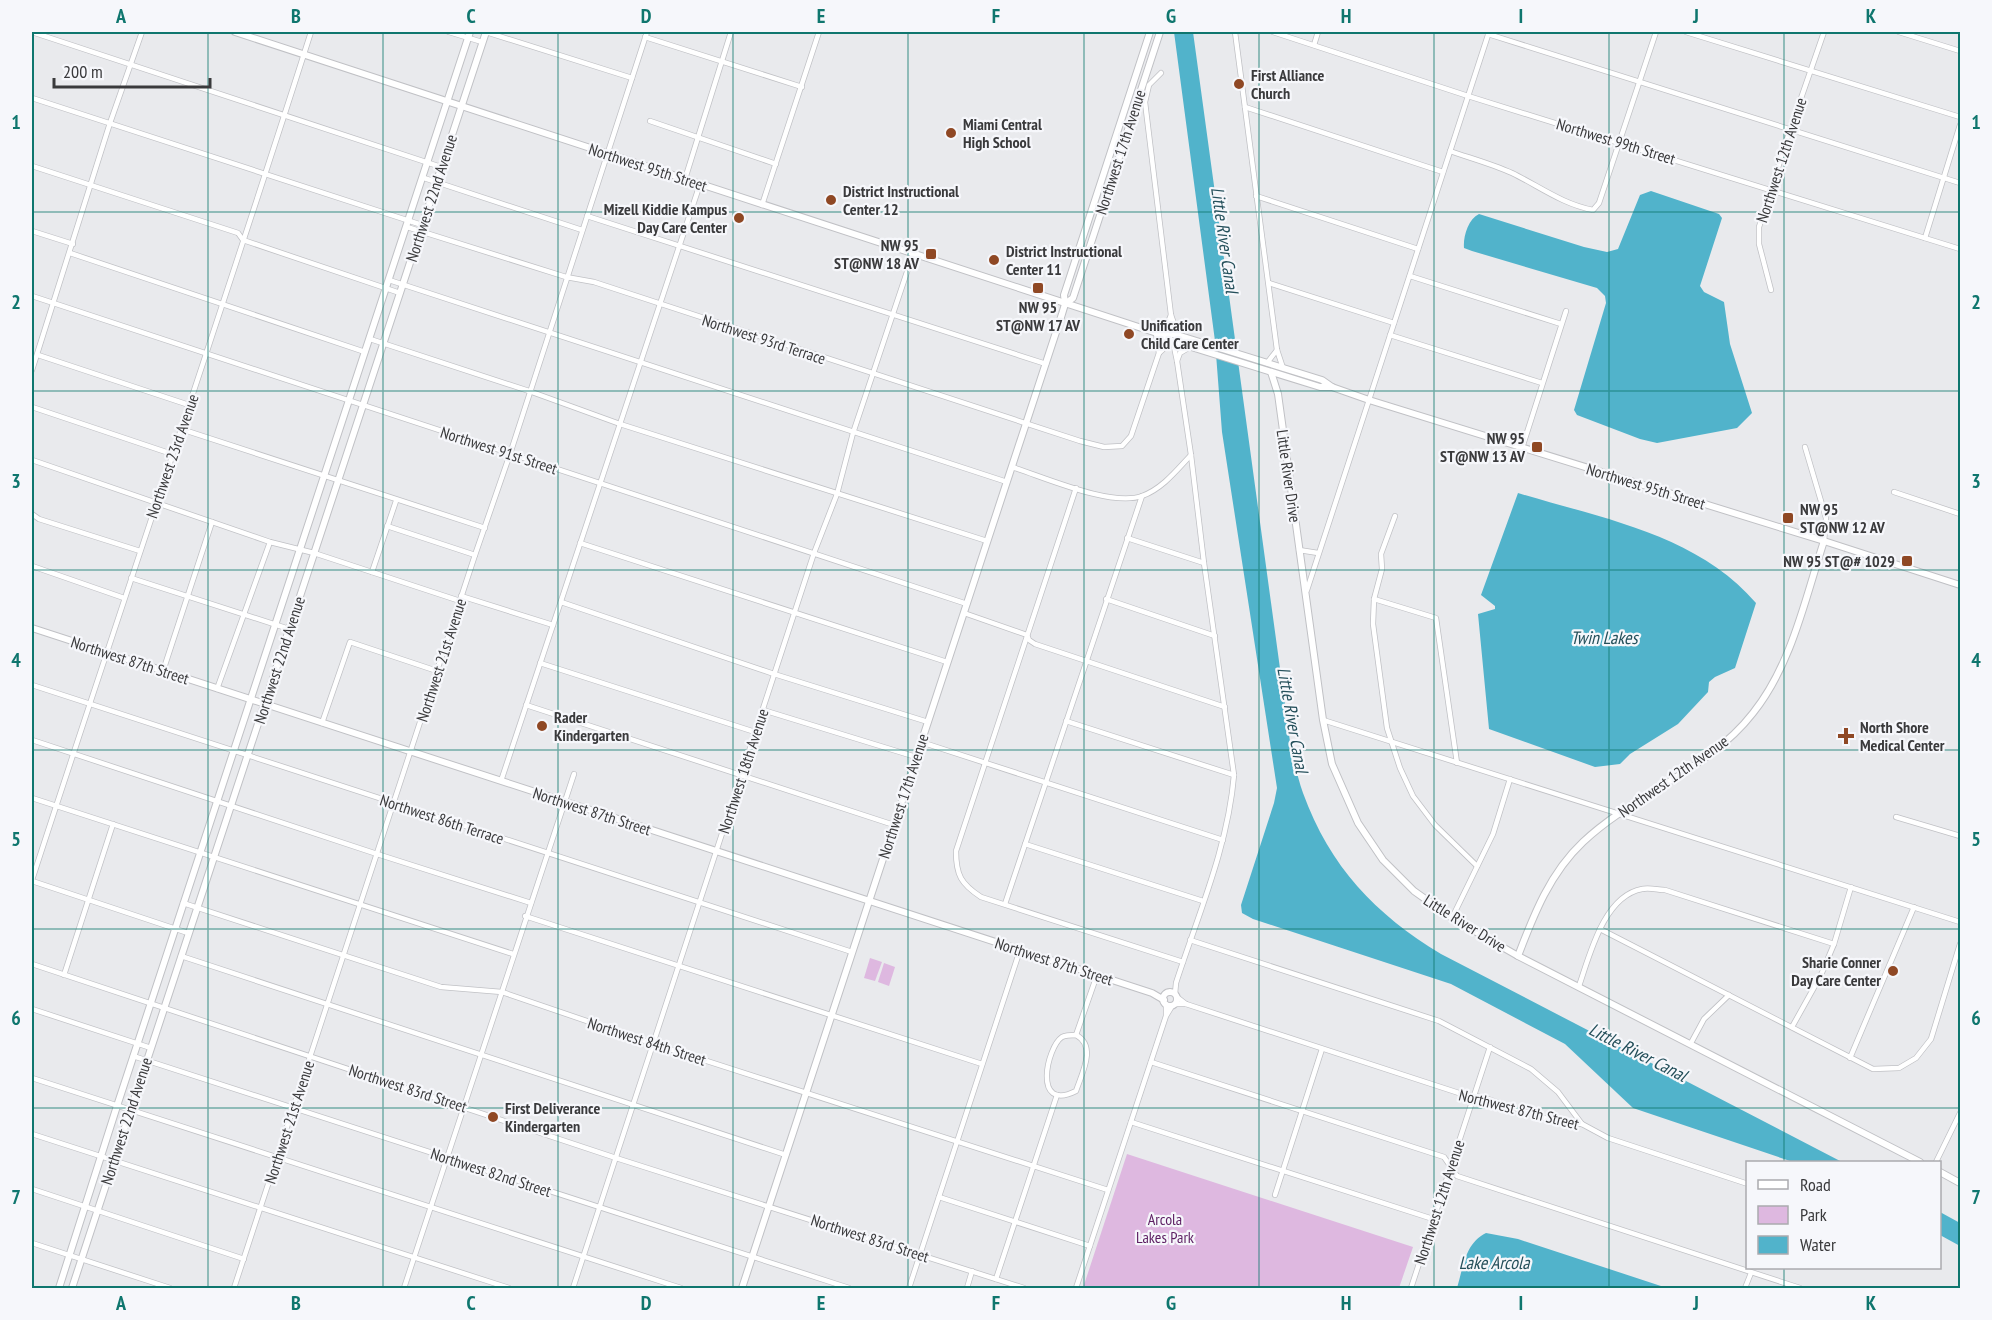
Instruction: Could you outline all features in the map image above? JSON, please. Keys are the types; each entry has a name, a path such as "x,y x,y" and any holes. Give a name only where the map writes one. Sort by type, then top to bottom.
{"main road":[{"name":"Northwest 95th Street","path":"235,32 1065,304 1160,334 1178,335 1214,346 1322,380 1332,387 1369,400 1960,585"},
{"name":"Northwest 22nd Avenue","path":"72,1288 486,32"},
{"name":"Northwest 17th Avenue","path":"742,1288 1046,364 1065,304 1064,294 1150,32"},
{"name":"Northwest 17th Avenue","path":"1065,304 1073,297 1160,32"},
{"name":"Northwest 22nd Avenue","path":"59,1288 100,1156 424,178 469,35"},
{"path":"1119,126 1128,129"},
{"path":"1107,164 1110,168 1108,187"},
{"path":"1094,202 1104,201"},
{"name":"Northwest 95th Street","path":"1160,334 1172,342 1320,387 1332,387"},
{"name":"Little River Drive","path":"1271,372 1278,394 1323,720 1332,764 1358,823 1383,860 1414,891 1452,918 1518,956 1918,1161"},
{"path":"1278,394 1281,384 1287,377"},
{"name":"Northwest 12th Avenue","path":"1518,956 1543,894 1560,867 1581,843 1619,813 1701,760 1734,734 1753,713 1772,685 1785,658 1824,541"},
{"name":"Northwest 87th Street","path":"32,628 1170,999"},
{"path":"1941,1173 1960,1183"}],"street":[{"path":"32,32 441,167"},
{"path":"32,370 110,123 142,32"},
{"name":"Northwest 23rd Avenue","path":"32,880 207,354 310,32"},
{"path":"449,32 469,35 482,42"},
{"path":"486,32 632,78"},
{"path":"685,179 731,32"},
{"path":"762,205 819,32"},
{"path":"1235,32 1276,350 1283,368"},
{"name":"Northwest 99th Street","path":"1273,32 1468,96 1960,249"},
{"path":"1314,45 1318,32"},
{"path":"1450,151 1512,174 1578,207 1593,210 1599,203 1656,32"},
{"path":"1686,32 1960,117"},
{"name":"Northwest 12th Avenue","path":"1771,290 1758,239 1759,227 1824,32"},
{"path":"1899,32 1960,51"},
{"path":"1306,592 1489,33 1960,183"},
{"path":"646,34 721,62 802,87"},
{"name":"Northwest 21st Avenue","path":"234,1288 510,454 646,34"},
{"path":"1161,73 1149,85 1145,102 1171,315 1178,335"},
{"name":"Northwest 93rd Terrace","path":"32,98 264,173 566,277 594,282 873,375 1104,447 1122,446 1128,442 1135,429 1159,353"},
{"path":"1245,107 1443,172"},
{"path":"650,121 777,165"},
{"path":"1925,238 1960,125"},
{"path":"32,166 238,233 243,240 400,293"},
{"path":"424,178 582,230"},
{"path":"501,781 700,184"},
{"path":"1256,196 1418,249"},
{"path":"587,216 1046,364"},
{"path":"32,231 73,244"},
{"path":"70,253 365,352"},
{"name":"Northwest 18th Avenue","path":"573,1288 814,553 837,494 853,433 913,254"},
{"path":"1410,276 1561,324"},
{"path":"389,280 1007,482"},
{"path":"1269,283 1394,323"},
{"name":"Northwest 91st Street","path":"32,296 967,603"},
{"path":"1522,448 1566,311"},
{"path":"1159,353 1160,334 1171,315"},
{"path":"1390,335 1542,383"},
{"path":"370,339 530,391 620,424 987,541"},
{"path":"1076,1288 1223,840 1232,800 1234,775 1191,455 1172,342 1159,353"},
{"path":"1177,361 1183,350 1190,347"},
{"path":"1267,363 1276,350"},
{"path":"38,355 189,405"},
{"path":"32,408 172,454"},
{"path":"181,429 484,528"},
{"name":"Northwest 12th Avenue","path":"1805,447 1826,518 1824,541"},
{"path":"1012,467 1098,495 1123,500 1142,496 1167,480 1191,455"},
{"path":"32,460 270,542 314,553 553,625"},
{"path":"1076,488 984,763 956,851 956,865 961,880 981,897 1183,962"},
{"path":"1894,492 1960,514"},
{"path":"1005,904 1142,496"},
{"path":"372,572 396,501"},
{"path":"32,514 39,519 140,551"},
{"path":"1395,516 1381,554 1382,569 1374,599 1373,624 1387,728 1400,768 1413,796 1435,825 1477,866"},
{"path":"163,671 212,522"},
{"path":"387,526 475,555"},
{"path":"1127,538 1204,563"},
{"path":"217,689 270,542"},
{"path":"580,543 947,662"},
{"path":"1299,550 1318,553"},
{"path":"32,567 124,598"},
{"path":"131,578 289,629"},
{"path":"1106,599 1215,636"},
{"path":"1374,599 1436,618 1457,763"},
{"path":"561,602 774,674 928,722"},
{"path":"964,613 1027,635 1029,640 1035,644 1225,707"},
{"path":"322,723 350,642 437,670"},
{"path":"540,663 755,732"},
{"name":"Northwest 86th Terrace","path":"32,685 852,952"},
{"path":"526,705 894,825"},
{"path":"763,710 916,758"},
{"path":"1323,720 1960,922"},
{"path":"1066,721 1234,775"},
{"path":"32,740 531,903"},
{"path":"921,742 1223,840"},
{"path":"404,1288 525,916 574,774"},
{"path":"1452,918 1493,834 1510,779"},
{"path":"32,798 513,954"},
{"path":"1896,817 1960,836"},
{"path":"64,975 113,824"},
{"path":"1025,844 1203,901"},
{"path":"32,880 188,933"},
{"path":"1792,1027 1821,975 1834,944 1851,887"},
{"path":"1579,986 1600,929 1613,907 1625,895 1643,888 1665,890 1834,944"},
{"name":"Northwest 84th Street","path":"183,903 441,987 502,992 654,1044 1108,1190"},
{"path":"1850,1058 1914,907"},
{"path":"525,916 982,1064"},
{"path":"1600,929 1873,1069 1899,1068 1916,1058 1931,1039 1960,944"},
{"path":"1190,940 1440,1021 1531,1069 1558,1092 1582,1124"},
{"path":"909,1288 1020,950"},
{"path":"181,956 786,1155"},
{"name":"Northwest 83rd Street","path":"32,964 616,1158 1022,1288"},
{"path":"1076,1035 1097,975"},
{"path":"1691,1043 1704,1019 1729,995"},
{"name":"Northwest 87th Street","path":"1170,999 1553,1121 1582,1124 1608,1138 1746,1183"},
{"path":"32,1009 151,1048"},
{"path":"1076,1035 1082,1038 1088,1047 1087,1057 1076,1091 1066,1096 1057,1095 1049,1089 1045,1079 1057,1042 1064,1036 1076,1035"},
{"name":"Northwest 12th Avenue","path":"1410,1288 1490,1047"},
{"path":"1275,1194 1322,1049"},
{"name":"Northwest 82nd Street","path":"133,1056 849,1288"},
{"path":"1151,1062 1443,1157 1457,1176 1800,1288"},
{"path":"32,1078 681,1288"},
{"path":"996,1279 1057,1095"},
{"path":"1936,1161 1960,1113"},
{"path":"1131,1122 1433,1219"},
{"path":"32,1134 415,1257 496,1286 509,1288"},
{"path":"32,1189 244,1258"},
{"path":"939,1197 1090,1246"},
{"path":"32,1243 170,1288"},
{"path":"967,1288 972,1271"},
{"path":"1745,1288 1751,1273"}],"green space":[{"path":"870,958 882,962 875,981 864,978"},
{"path":"884,963 895,967 889,986 878,982"},
{"name":"Arcola Lakes Park","path":"1127,1154 1413,1247 1399,1288 1083,1288"}],"water":[{"path":"1174,32 1193,32 1291,749 1303,793 1327,844 1341,866 1375,905 1417,939 1441,954 1840,1161 1790,1161 1633,1108 1565,1044 1451,984 1253,919 1242,913 1241,905 1277,788 1222,432 1215,341"},
{"path":"1651,191 1719,214 1722,218 1700,286 1704,292 1724,302 1730,344 1752,413 1737,428 1657,443 1640,439 1577,415 1574,410 1606,303 1605,296 1597,288 1464,248 1467,229 1475,216 1479,214 1584,247 1607,252 1618,249 1640,195"},
{"name":"Twin Lakes","path":"1518,493 1614,521 1676,544 1705,560 1732,579 1756,603 1735,668 1709,682 1708,692 1678,724 1630,754 1620,764 1595,767 1489,729 1478,614 1495,609 1495,606 1481,595"},
{"path":"1941,1213 1960,1223 1960,1246 1941,1236"},
{"name":"Lake Arcola","path":"1486,1233 1518,1239 1667,1288 1457,1288 1469,1250 1479,1237"}],"place":[{"name":"First Alliance Church","path":"1239,84"},
{"name":"Miami Central High School","path":"951,133"},
{"name":"District Instructional Center 12","path":"831,200"},
{"name":"Mizell Kiddie Kampus Day Care Center","path":"739,218"},
{"name":"NW 95 ST@NW 18 AV","path":"931,254"},
{"name":"District Instructional Center 11","path":"994,260"},
{"name":"NW 95 ST@NW 17 AV","path":"1038,288"},
{"name":"Unification Child Care Center","path":"1129,334"},
{"name":"NW 95 ST@NW 13 AV","path":"1537,447"},
{"name":"NW 95 ST@NW 12 AV","path":"1788,518"},
{"name":"NW 95 ST@# 1029","path":"1907,561"},
{"name":"Rader Kindergarten","path":"542,726"},
{"name":"North Shore Medical Center","path":"1846,736"},
{"name":"Sharie Conner Day Care Center","path":"1893,971"},
{"name":"First Deliverance Kindergarten","path":"493,1117"}],"water label":[{"name":"Little River Canal","path":"1225,240"},
{"name":"Little River Canal","path":"1293,720"},
{"name":"Little River Canal","path":"1638,1052"}]}
